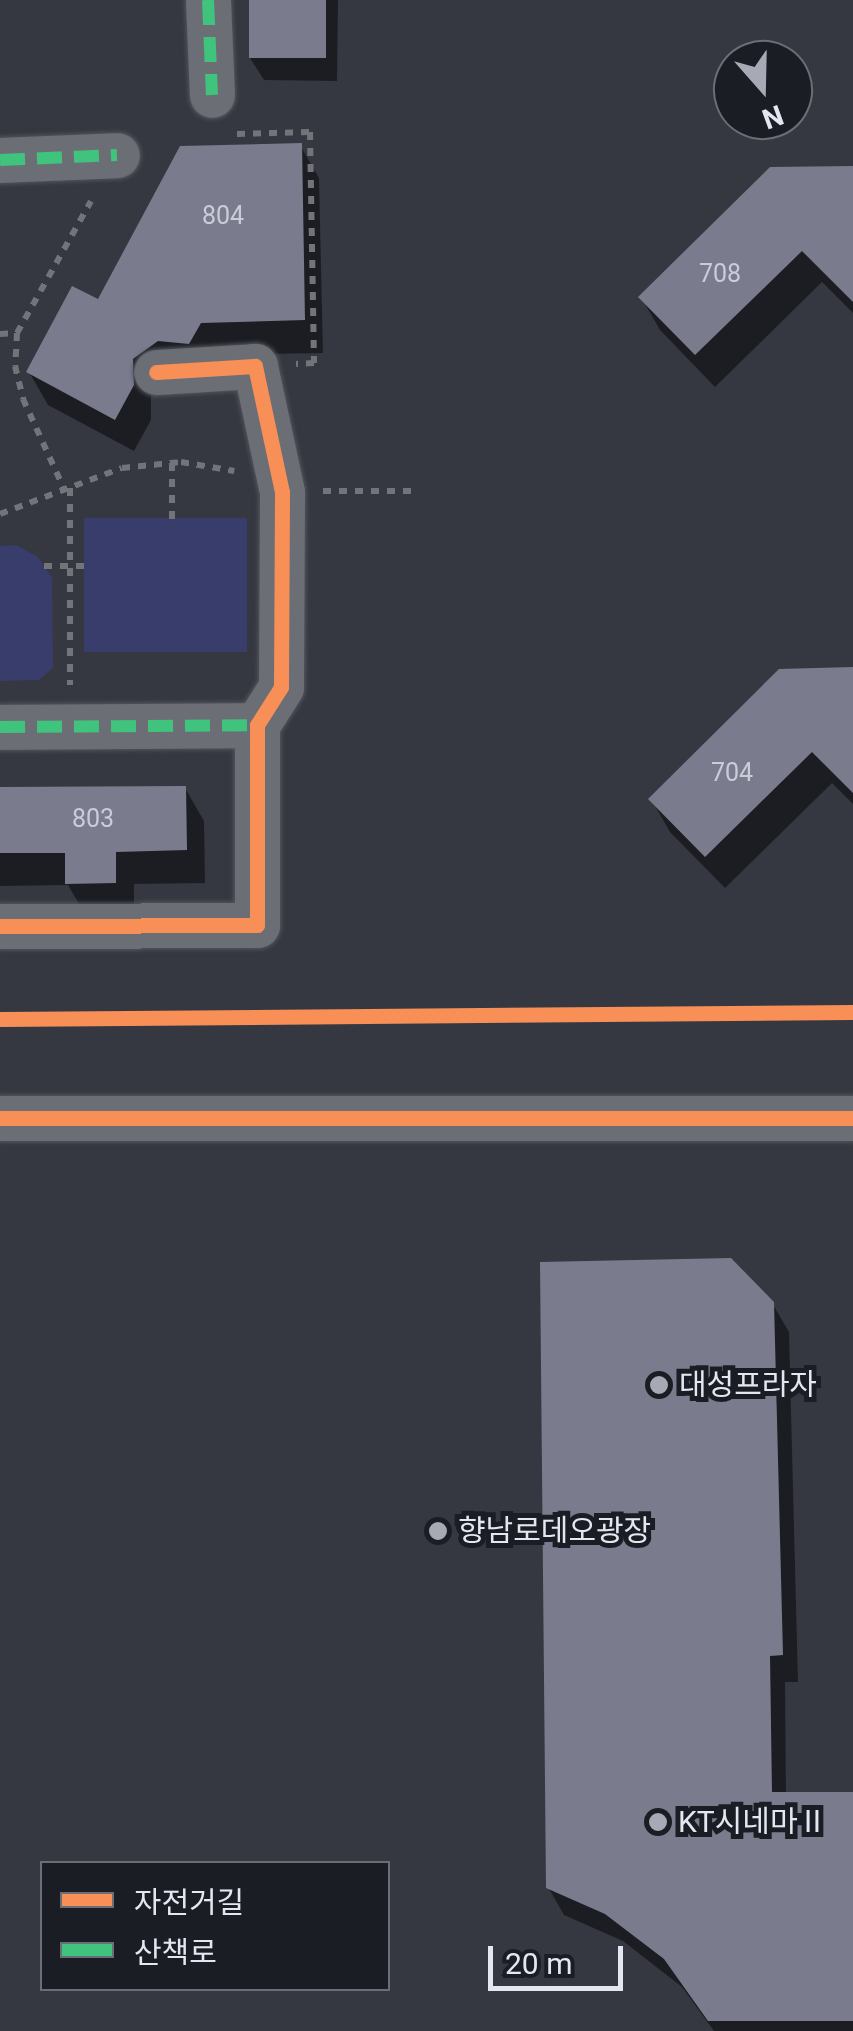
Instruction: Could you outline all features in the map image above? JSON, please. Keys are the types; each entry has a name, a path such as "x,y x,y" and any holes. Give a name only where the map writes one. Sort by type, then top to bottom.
{"street":[{"path":"208,0 221,114"},
{"path":"0,160 117,155"},
{"path":"0,926 257,925 257,725 280,687 282,492 255,366 156,372"},
{"path":"0,727 257,725"},
{"path":"0,1118 853,1118"}],"path":[{"path":"221,114 310,132 314,363 255,366"},
{"path":"70,726 67,488 22,399 14,366 17,333 117,155"},
{"path":"0,334 17,333"},
{"path":"172,463 172,519"},
{"path":"0,514 122,468 172,463 233,470 282,492"},
{"path":"375,491 413,491"},
{"path":"44,566 84,566"}],"shaded area":[{"path":"84,518 247,518 247,652 84,652"},
{"path":"16,545 38,557 52,578 53,668 39,680 0,681 0,546"}],"building":[{"path":"249,0 326,0 326,58 249,58"},
{"path":"302,143 305,320 201,323 189,344 158,341 133,359 134,385 115,420 26,372 72,286 98,299 180,146"},
{"path":"853,166 853,302 802,251 695,355 638,297 770,167"},
{"path":"853,667 853,793 812,752 705,857 648,799 779,669"},
{"path":"186,786 187,850 116,852 116,883 65,884 65,853 0,853 0,787"},
{"path":"731,1258 774,1302 783,1655 770,1656 772,1792 853,1792 853,2021 708,2021 664,1959 605,1914 546,1888 540,1262"}],"marked path":[{"path":"208,0 212,95"},
{"path":"0,160 117,155"},
{"path":"0,727 257,725"}],"cycle path":[{"path":"0,926 257,925 257,725 281,687 282,492 255,366 156,372"},
{"path":"0,1019 853,1012"},
{"path":"0,1118 853,1118"}],"place":[{"name":"대성프라자","path":"659,1385"},
{"name":"향남로데오광장","path":"438,1531"},
{"name":"KT시네마Ⅱ","path":"658,1822"}]}
